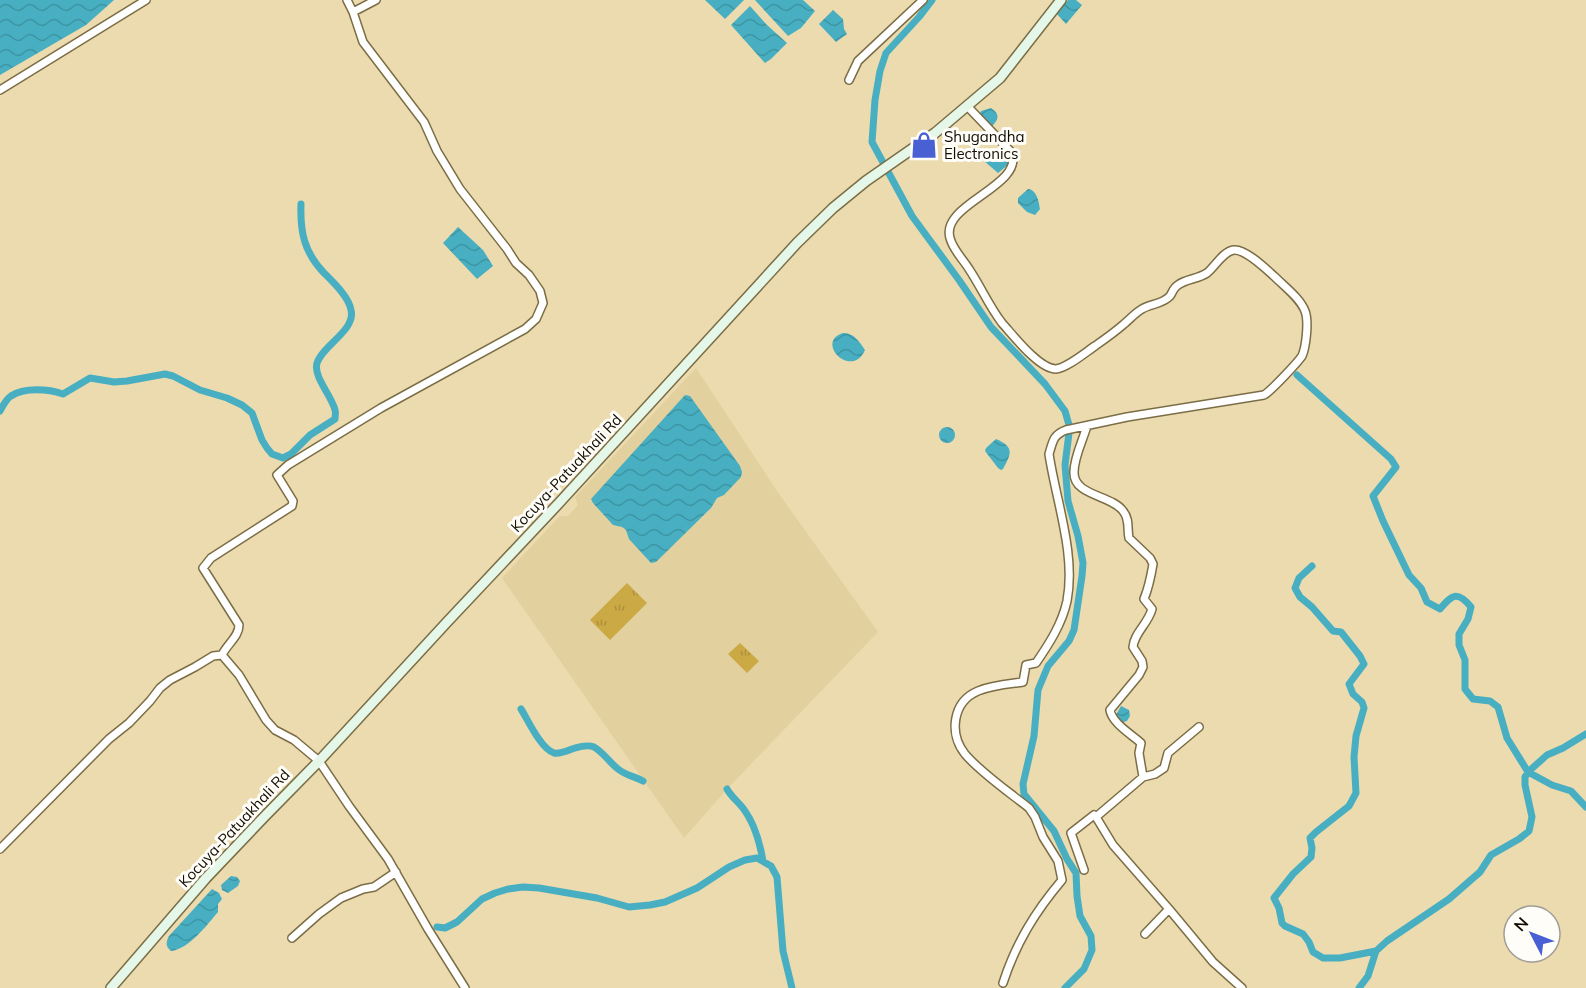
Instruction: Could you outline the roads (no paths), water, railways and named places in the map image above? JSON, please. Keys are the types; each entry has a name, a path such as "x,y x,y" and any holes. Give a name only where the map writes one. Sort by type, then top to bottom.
{"main road":[{"name":"Kocuya-Patuakhali Rd","path":"111,988 206,878 319,761 797,243 834,208 878,172 935,133 1000,78 1061,0"}],"street":[{"path":"0,90 146,0"},
{"path":"222,655 239,632 239,626 202,568 211,558 291,506 293,501 277,475 288,465 381,408 525,329 536,319 543,303 540,291 529,275 516,263 460,189 437,151 424,122 363,42 347,0"},
{"path":"353,12 376,0"},
{"path":"849,80 858,61 923,0"},
{"path":"968,107 1012,153 1012,166 989,190 968,205 954,219 949,228 949,237 995,314 1031,355 1050,367 1059,369 1110,335 1142,309 1168,298 1177,285 1208,273 1222,258 1236,250 1266,269 1295,297 1305,312 1307,336 1302,356 1264,395 1127,417 1066,430 1057,434 1053,440 1049,454 1069,563 1066,602 1054,637 1036,663 1026,665 1023,682 975,692 963,703 955,719 955,736 966,754 979,768 1029,808 1035,817 1043,837 1058,861 1062,880 1046,898 1025,929 1003,983"},
{"path":"1084,427 1081,447 1075,461 1076,482 1089,492 1120,507 1128,521 1129,538 1150,558 1153,564 1148,581 1149,587 1144,599 1152,609 1149,618 1133,640 1132,647 1142,661 1143,667 1110,710 1114,719 1141,743 1139,753 1143,777"},
{"path":"222,655 239,675 266,720 275,730 294,740 319,761 396,872 465,988"},
{"path":"0,849 109,739 129,723 160,688 213,656 222,655"},
{"path":"1084,870 1071,833 1094,815 1096,817 1143,777 1155,774 1164,768 1168,753 1199,727"},
{"path":"1096,817 1113,845 1213,962 1242,988"},
{"path":"292,938 341,898 374,887 396,872"},
{"path":"1145,934 1169,909"}],"water":[{"path":"0,0 114,0 86,25 0,75"},
{"path":"705,0 744,0 725,19"},
{"path":"755,0 803,0 815,11 801,28 788,36"},
{"path":"1068,0 1076,0 1082,5 1066,24 1056,13"},
{"path":"750,6 787,43 765,63 731,25"},
{"path":"833,10 843,19 847,34 836,42 819,24"},
{"path":"991,108 996,112 997,117 992,126 980,114 981,111"},
{"path":"993,150 1009,159 1009,164 998,173 983,160 986,154"},
{"path":"1028,189 1034,192 1038,200 1040,209 1035,215 1027,212 1018,203 1018,198"},
{"path":"458,227 483,250 493,266 477,279 443,243"},
{"path":"843,333 853,336 865,350 859,358 852,361 845,360 834,350 832,344 835,338"},
{"path":"685,395 690,396 740,466 741,477 724,495 717,498 711,508 656,562 651,563 629,539 626,530 613,525 591,499"},
{"path":"944,427 950,427 955,435 953,441 944,443 939,438 939,432"},
{"path":"996,439 1006,445 1010,451 1001,470 985,451"},
{"path":"1121,706 1129,710 1130,716 1127,721 1121,723 1116,715"},
{"path":"231,876 237,877 240,881 238,886 228,893 222,890 221,885"},
{"path":"212,889 219,893 222,899 218,904 218,912 191,941 171,951 167,944 169,936"}],"waterway":[{"path":"932,0 886,53 875,100 872,142 912,216 991,327 1045,384 1065,411 1069,425 1065,465 1068,501 1078,536 1083,563 1082,576 1074,630 1069,641 1048,666 1038,690 1034,736 1023,784 1024,794 1054,831 1076,873 1080,916 1091,936 1092,950 1084,969 1065,988"},
{"path":"0,411 9,397 23,391 44,390 63,394 90,378 114,382 165,374 242,405 252,413 262,440 272,454 283,458 291,454 310,435 335,419 335,411 320,380 317,363 320,356 344,331 351,317 347,300 317,265 308,249 301,224 301,204"},
{"path":"1297,375 1391,459 1396,467 1373,496 1383,521 1409,575 1421,588 1427,602 1440,609 1448,600 1458,596 1471,607 1468,619 1459,634 1459,645 1465,660 1465,689 1473,699 1490,701 1498,707 1507,738 1528,772 1547,755 1586,734"},
{"path":"1312,566 1299,578 1295,588 1300,597 1333,631 1341,632 1364,664 1349,684 1353,694 1362,702 1364,708 1356,736 1354,757 1356,793 1349,806 1310,838 1311,857 1293,874 1274,898 1282,923 1303,934 1313,952 1323,958 1340,958 1376,951 1449,899 1480,872 1491,855 1529,831 1532,817 1525,785 1528,772 1552,785 1571,791 1586,807"},
{"path":"521,709 544,746 554,753 583,746 594,747 615,767 643,781"},
{"path":"727,789 752,822 763,861"},
{"path":"437,927 445,928 457,922 482,899 508,889 523,887 597,898 629,907 665,902 697,888 729,867 757,858 771,866 777,877 783,951 792,988"},
{"path":"1359,988 1368,976 1376,951"}],"place":[{"name":"Shugandha Electronics","path":"924,145"}]}
